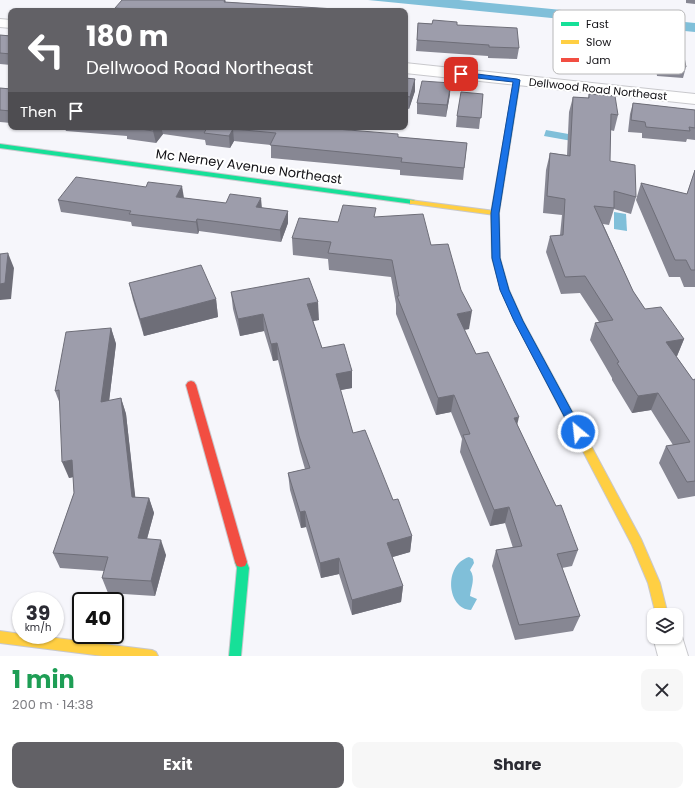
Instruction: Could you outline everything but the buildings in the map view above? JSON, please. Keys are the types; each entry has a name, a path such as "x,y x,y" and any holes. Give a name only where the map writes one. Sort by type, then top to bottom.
{"street":[{"name":"Dellwood Road Northeast","path":"408,68 695,99"},
{"path":"517,80 495,213 496,258 505,290 519,321 637,543 654,583 660,608"},
{"name":"Mc Nerney Avenue Northeast","path":"0,146 495,213"},
{"path":"191,385 243,568 235,656"},
{"path":"0,638 152,656"},
{"path":"670,644 673,656"}],"water":[{"path":"368,0 459,0 562,10 553,10 553,18"},
{"path":"685,22 695,23 695,32 685,31"},
{"path":"546,130 574,135 572,141 544,136"},
{"path":"614,212 626,214 627,231 614,229"},
{"path":"469,557 473,559 474,563 470,570 473,579 470,596 477,599 471,610 463,608 457,602 453,595 451,586 455,569 461,562"}],"traffic: fast":[{"path":"517,81 495,213 496,258 505,290 519,321 569,415"},
{"path":"0,146 413,202"},
{"path":"235,656 243,568 241,562"}],"traffic: slow":[{"path":"413,202 495,213"},
{"path":"569,415 637,543 654,583 660,608"},
{"path":"0,637 152,656"}],"traffic: jam":[{"path":"191,385 241,562"}],"route":[{"path":"461,74 517,80 495,213 496,258 505,290 519,321 578,432"}]}
